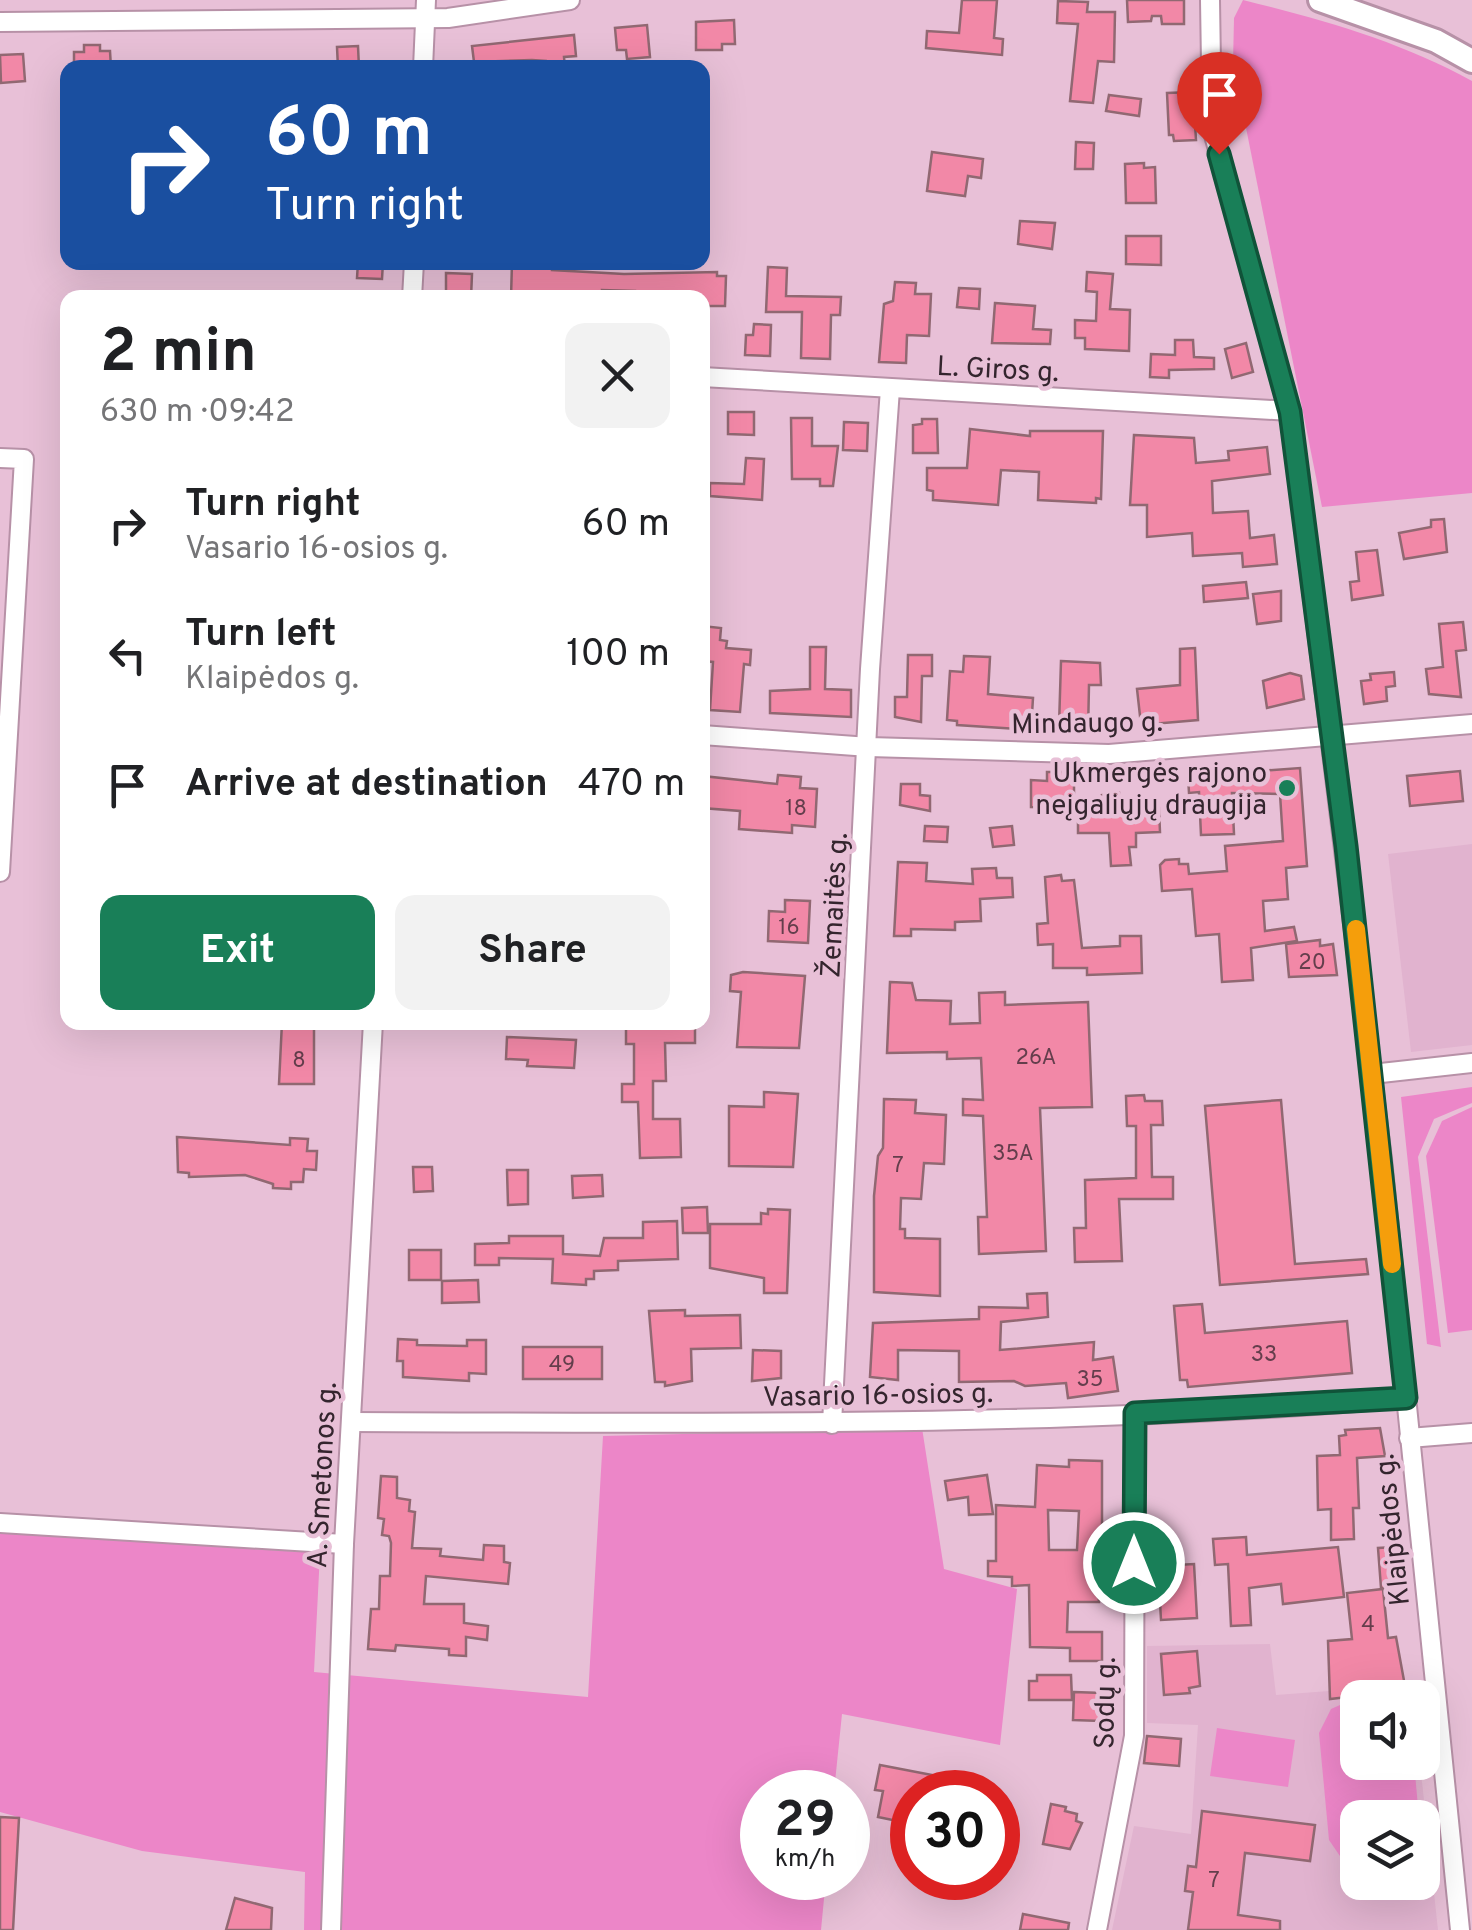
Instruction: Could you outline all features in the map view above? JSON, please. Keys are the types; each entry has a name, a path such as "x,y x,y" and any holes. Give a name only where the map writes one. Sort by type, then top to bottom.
{"main road":[{"path":"1320,0 1436,41 1472,62"}],"street":[{"path":"0,22 570,0"},
{"name":"Klaipėdos g.","path":"1210,0 1212,128 1290,412 1372,1074 1460,1930"},
{"path":"423,60 426,8"},
{"name":"L. Giros g.","path":"710,378 1290,412"},
{"name":"Žemaitės g.","path":"832,1424 890,389"},
{"path":"0,458 24,460 0,872"},
{"name":"Mindaugo g.","path":"710,736 869,746 1108,754 1472,724"},
{"name":"A. Smetonos g.","path":"330,1930 344,1544 373,1030"},
{"path":"1372,1074 1472,1063"},
{"name":"Vasario 16-osios g.","path":"351,1422 832,1424 1406,1398"},
{"name":"Sodų g.","path":"1097,1930 1134,1736 1135,1413"},
{"path":"1409,1438 1472,1433"},
{"path":"0,1523 344,1544"}],"shaded area":[{"path":"1243,0 1360,33 1417,54 1472,81 1472,493 1322,507 1233,63 1234,18"},
{"path":"1472,844 1472,1045 1411,1052 1388,854"},
{"path":"1472,1087 1472,1103 1434,1119 1418,1157 1441,1347 1427,1344 1401,1097"},
{"path":"1472,1107 1472,1330 1448,1333 1426,1156 1442,1121"},
{"path":"922,1428 944,1569 1017,1589 1000,1745 842,1714 836,1770 740,1770 740,1900 824,1900 821,1930 304,1930 305,1872 142,1851 0,1812 0,1533 320,1553 314,1672 588,1697 603,1436"},
{"path":"1270,1644 1276,1695 1329,1691 1331,1699 1340,1698 1340,1780 1422,1780 1424,1800 1340,1800 1340,1900 1435,1900 1438,1930 1112,1930 1134,1826 1191,1834 1198,1725 1147,1723 1147,1646"},
{"path":"1340,1705 1340,1780 1416,1780 1417,1800 1340,1800 1340,1856 1329,1840 1319,1733 1331,1709"},
{"path":"1217,1728 1295,1740 1288,1787 1210,1776"}],"building":[{"path":"962,0 997,0 994,38 1003,39 1002,55 926,48 927,31 959,33"},
{"path":"1127,0 1184,0 1184,24 1162,24 1161,16 1152,16 1151,21 1128,22"},
{"path":"1058,1 1088,2 1087,12 1115,12 1114,62 1098,61 1093,103 1070,101 1078,24 1057,23"},
{"path":"734,20 735,44 722,44 722,50 696,50 696,22"},
{"path":"647,25 650,57 627,59 626,50 617,50 615,28"},
{"path":"574,35 576,56 564,60 474,60 472,46"},
{"path":"84,45 100,45 100,51 110,51 111,60 74,60 74,52 84,52"},
{"path":"358,46 359,60 338,60 337,47"},
{"path":"23,54 25,81 1,83 0,55"},
{"path":"1193,92 1196,140 1174,141 1173,135 1169,135 1167,93"},
{"path":"1109,95 1141,99 1139,116 1106,111"},
{"path":"1076,142 1094,143 1093,169 1075,169"},
{"path":"932,152 983,159 981,178 968,176 965,196 927,191"},
{"path":"1144,163 1144,168 1155,167 1156,203 1126,203 1125,164"},
{"path":"1020,221 1055,223 1052,249 1018,244"},
{"path":"1126,236 1161,236 1161,265 1126,264"},
{"path":"768,267 787,268 786,296 841,297 840,315 831,315 830,359 801,358 802,312 766,312"},
{"path":"358,270 383,270 382,279 357,278"},
{"path":"512,270 717,272 717,276 726,276 725,306 710,306 710,290 511,290"},
{"path":"1087,272 1113,274 1110,309 1130,310 1129,351 1085,349 1085,338 1075,338 1075,320 1096,321 1097,292 1086,291"},
{"path":"446,273 472,274 471,290 446,290"},
{"path":"895,282 916,283 915,294 931,294 929,336 907,335 906,363 879,362 884,304 893,301"},
{"path":"959,288 980,289 979,309 957,307"},
{"path":"995,303 1035,306 1033,329 1051,330 1050,344 992,343"},
{"path":"754,324 771,325 770,356 745,355 746,335 753,335"},
{"path":"1175,340 1193,340 1194,357 1214,358 1214,369 1169,370 1169,378 1150,377 1151,354 1175,355"},
{"path":"1246,343 1253,372 1232,378 1225,349"},
{"path":"728,412 754,412 754,435 728,434"},
{"path":"791,418 812,418 812,446 838,446 833,486 820,486 820,479 792,479"},
{"path":"922,419 937,419 938,453 913,453 913,425 922,424"},
{"path":"844,422 868,423 867,451 843,450"},
{"path":"970,429 1030,436 1030,431 1103,431 1101,499 1096,498 1096,503 1038,500 1039,472 1001,470 998,505 933,500 933,491 927,490 927,468 967,468"},
{"path":"1134,435 1194,438 1196,463 1229,460 1228,451 1267,447 1270,474 1212,481 1213,513 1248,511 1250,538 1274,535 1277,564 1243,567 1242,553 1193,556 1192,533 1147,537 1147,505 1130,505"},
{"path":"746,458 764,459 762,500 710,496 710,483 744,484"},
{"path":"1444,519 1447,552 1404,559 1399,533 1431,527 1431,520"},
{"path":"1377,550 1383,595 1352,600 1350,582 1359,581 1356,552"},
{"path":"1246,582 1248,598 1204,602 1203,586"},
{"path":"1281,591 1281,621 1257,624 1253,594"},
{"path":"1463,622 1466,650 1456,651 1461,697 1429,694 1426,669 1443,667 1439,624"},
{"path":"710,627 721,628 720,640 727,641 726,648 751,650 750,665 744,664 740,712 710,710"},
{"path":"810,647 826,647 825,689 851,690 851,717 770,713 770,691 810,689"},
{"path":"1195,648 1198,720 1141,725 1137,689 1180,685 1180,649"},
{"path":"908,655 932,655 932,676 922,676 921,722 895,717 895,697 907,697"},
{"path":"964,656 990,657 988,694 1033,698 1031,730 957,725 957,721 947,720 950,671 963,672"},
{"path":"1061,661 1100,663 1101,685 1089,685 1088,733 1059,726"},
{"path":"1394,672 1395,686 1386,687 1387,701 1364,704 1361,681 1371,680 1370,674"},
{"path":"1290,673 1301,676 1304,699 1267,708 1263,681"},
{"path":"1300,768 1307,866 1286,868 1288,899 1263,901 1265,931 1294,927 1297,941 1251,948 1253,980 1222,982 1219,934 1196,936 1192,889 1162,891 1160,865 1165,860 1179,859 1179,864 1188,864 1189,874 1227,871 1225,846 1283,841 1280,794 1232,793 1234,834 1201,835 1199,792 1189,793 1188,776"},
{"path":"1460,771 1463,801 1410,806 1407,776"},
{"path":"1047,772 1074,772 1074,808 1031,807 1031,780 1047,781"},
{"path":"778,775 801,777 800,788 817,789 815,827 792,825 792,833 739,829 740,811 710,809 710,777 777,784"},
{"path":"901,784 920,784 920,795 930,796 930,811 900,805"},
{"path":"1119,793 1120,808 1159,808 1160,832 1136,833 1136,847 1129,847 1131,865 1111,866 1109,833 1078,833 1078,809 1104,809 1102,795"},
{"path":"925,826 948,827 947,842 924,841"},
{"path":"1012,826 1014,845 993,847 990,828"},
{"path":"898,862 927,863 926,881 973,884 972,869 996,868 997,878 1012,878 1013,897 980,899 981,921 955,922 955,930 911,929 911,936 894,936"},
{"path":"1061,875 1062,881 1074,880 1082,948 1120,946 1120,936 1141,936 1142,973 1087,975 1087,968 1053,968 1053,944 1038,945 1037,924 1048,923 1045,877"},
{"path":"785,900 810,901 808,943 768,941 769,911 785,912"},
{"path":"1320,940 1320,946 1333,944 1337,975 1289,977 1286,944"},
{"path":"743,972 805,976 799,1048 737,1047 741,992 730,991 731,975"},
{"path":"890,982 912,983 916,1000 951,1001 950,1024 980,1023 979,993 1005,992 1005,1005 1088,1002 1092,1107 1040,1108 1046,1251 979,1254 978,1217 987,1217 983,1116 963,1115 963,1099 983,1100 981,1058 947,1059 947,1052 887,1053"},
{"path":"282,1030 314,1030 314,1084 279,1084"},
{"path":"626,1030 695,1030 695,1043 665,1043 666,1081 653,1081 653,1119 680,1119 681,1157 640,1158 638,1102 622,1102 622,1084 634,1084 634,1044 626,1044"},
{"path":"507,1037 576,1040 574,1068 527,1066 528,1060 506,1059"},
{"path":"764,1092 798,1094 793,1167 729,1166 729,1106 764,1107"},
{"path":"1144,1095 1145,1101 1162,1101 1163,1125 1151,1125 1152,1177 1173,1177 1173,1199 1119,1199 1122,1261 1075,1262 1074,1228 1086,1228 1085,1180 1136,1178 1136,1126 1127,1126 1126,1096"},
{"path":"884,1099 916,1100 915,1113 946,1115 944,1164 924,1163 921,1199 901,1198 900,1229 905,1229 905,1238 940,1239 940,1296 874,1292 874,1196 878,1156 883,1148"},
{"path":"1281,1100 1295,1264 1366,1259 1368,1274 1220,1285 1205,1106"},
{"path":"177,1137 290,1145 290,1138 308,1139 307,1151 317,1151 316,1170 304,1169 303,1182 291,1182 291,1189 273,1188 273,1184 245,1175 189,1177 189,1173 178,1172"},
{"path":"413,1167 432,1167 433,1191 414,1192"},
{"path":"507,1170 528,1170 528,1204 508,1205"},
{"path":"602,1175 603,1196 573,1198 572,1176"},
{"path":"707,1207 708,1233 683,1233 682,1208"},
{"path":"768,1209 790,1210 787,1293 764,1293 764,1278 710,1268 710,1224 761,1224 761,1213 768,1214"},
{"path":"677,1221 678,1259 618,1261 618,1270 594,1271 594,1279 586,1279 586,1285 552,1283 553,1259 499,1258 499,1265 475,1265 475,1244 509,1243 509,1236 563,1236 563,1254 600,1256 604,1238 643,1238 643,1222"},
{"path":"409,1250 441,1250 441,1280 409,1280"},
{"path":"478,1280 479,1302 442,1303 442,1281"},
{"path":"1047,1293 1048,1317 1001,1322 1000,1350 1094,1342 1093,1360 1113,1357 1118,1391 1068,1398 1066,1383 1025,1386 1014,1381 959,1382 959,1351 898,1350 898,1380 870,1377 873,1323 979,1319 979,1307 1028,1308 1027,1294"},
{"path":"1202,1304 1205,1333 1347,1321 1352,1373 1188,1387 1187,1380 1180,1380 1174,1306"},
{"path":"685,1310 685,1316 740,1315 741,1348 691,1349 692,1381 665,1386 665,1382 655,1382 649,1311"},
{"path":"398,1339 417,1340 417,1345 467,1346 467,1340 486,1340 486,1374 469,1373 469,1381 403,1377 403,1361 397,1361"},
{"path":"523,1347 602,1347 602,1379 523,1379"},
{"path":"753,1350 781,1351 781,1378 752,1381"},
{"path":"1380,1428 1385,1456 1357,1458 1359,1508 1353,1508 1354,1539 1331,1540 1331,1509 1318,1510 1317,1456 1340,1455 1339,1436 1346,1435 1345,1430"},
{"path":"1069,1460 1102,1461 1102,1589 1098,1589 1099,1602 1068,1602 1067,1632 1102,1632 1102,1661 1070,1661 1070,1648 1030,1647 1029,1585 1012,1586 1012,1577 988,1576 988,1561 996,1561 996,1505 1035,1507 1037,1465 1069,1467","holes":["1048,1510 1079,1511 1077,1550 1049,1550"]},
{"path":"987,1475 993,1514 969,1515 968,1497 948,1500 945,1481"},
{"path":"381,1476 397,1477 397,1498 410,1500 409,1511 415,1512 412,1548 441,1549 440,1556 483,1560 484,1545 504,1546 504,1562 510,1563 508,1584 426,1576 424,1604 464,1604 464,1623 488,1626 487,1640 466,1637 466,1656 449,1655 449,1649 396,1645 395,1651 368,1649 371,1609 379,1609 380,1576 390,1576 391,1543 389,1536 382,1535 384,1519 378,1518"},
{"path":"1246,1537 1247,1555 1338,1547 1344,1597 1283,1604 1281,1584 1249,1588 1251,1625 1231,1626 1228,1564 1215,1565 1213,1539"},
{"path":"1395,1547 1399,1587 1381,1588 1378,1548"},
{"path":"1194,1564 1197,1618 1161,1620 1158,1566"},
{"path":"1383,1589 1388,1638 1396,1637 1404,1680 1340,1680 1340,1698 1330,1699 1328,1641 1352,1639 1347,1593"},
{"path":"1197,1651 1200,1686 1189,1688 1190,1693 1164,1695 1161,1654"},
{"path":"1037,1675 1071,1675 1072,1700 1029,1700 1029,1681 1037,1681"},
{"path":"1074,1692 1102,1693 1101,1721 1073,1720"},
{"path":"1147,1736 1181,1739 1179,1766 1144,1763"},
{"path":"880,1765 906,1770 890,1770 890,1819 878,1817 883,1791 875,1790"},
{"path":"1051,1804 1066,1807 1065,1811 1077,1814 1076,1821 1082,1823 1070,1849 1043,1844"},
{"path":"1202,1811 1315,1825 1310,1861 1245,1853 1238,1915 1280,1921 1280,1930 1188,1930 1193,1892 1185,1891 1188,1866 1196,1867"},
{"path":"0,1817 19,1818 13,1930 0,1930"},
{"path":"235,1898 272,1908 271,1930 226,1930"},
{"path":"1023,1914 1069,1923 1068,1930 1020,1930"}],"slow traffic":[{"path":"1356,929 1392,1264"}],"place":[{"name":"Ukmergės rajono neįgaliųjų draugija","path":"1287,788"}],"route":[{"path":"1134,1563 1135,1413 1406,1398 1346,846 1329,738 1290,412 1219,154"}]}
